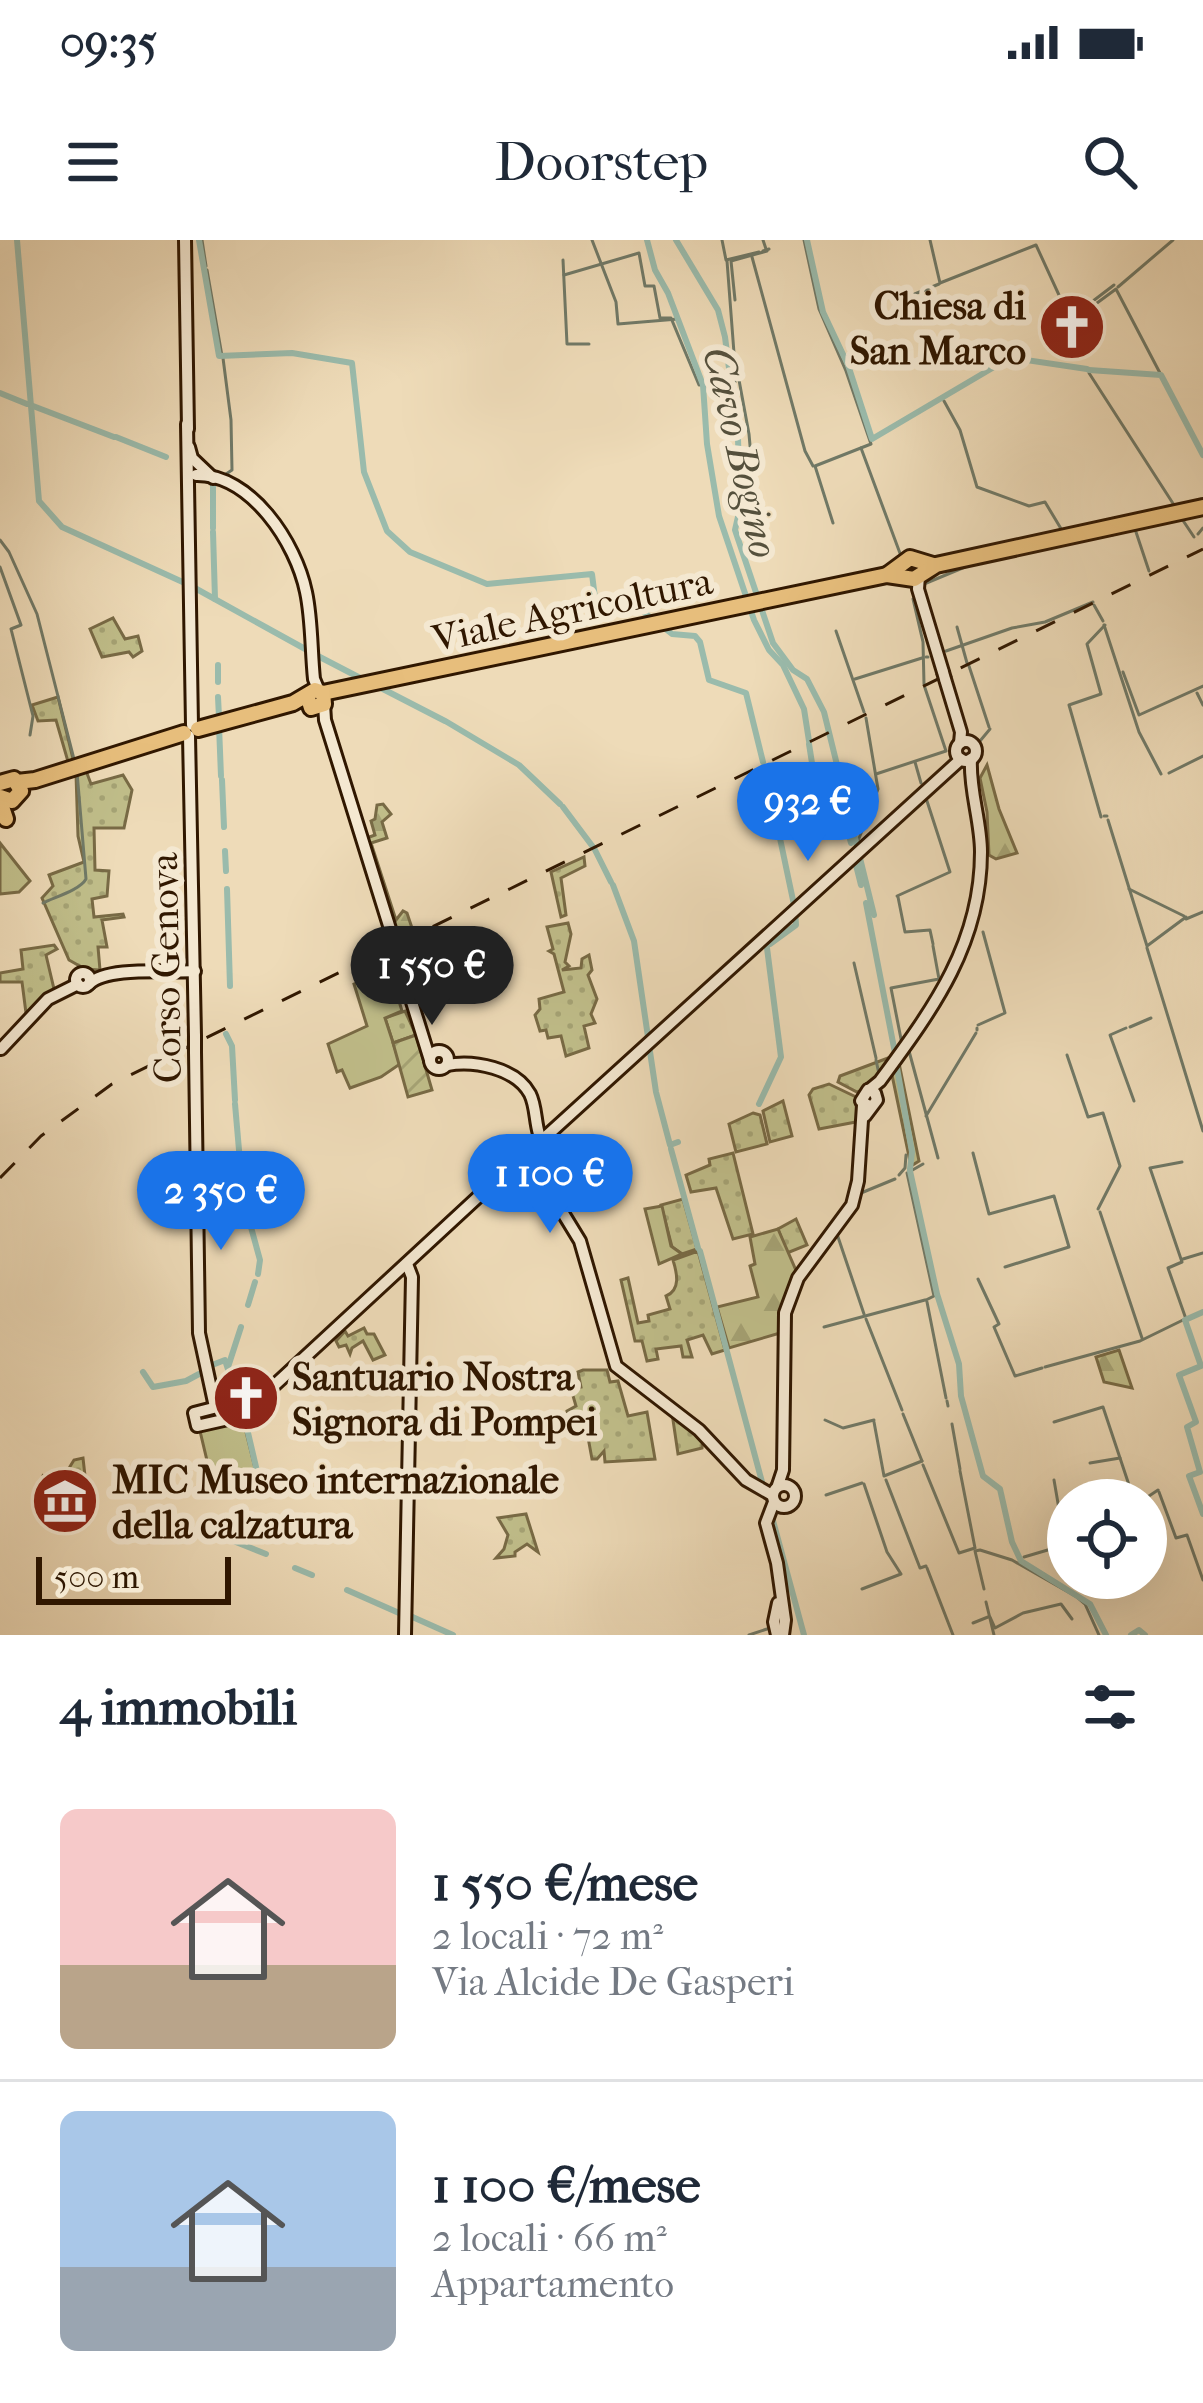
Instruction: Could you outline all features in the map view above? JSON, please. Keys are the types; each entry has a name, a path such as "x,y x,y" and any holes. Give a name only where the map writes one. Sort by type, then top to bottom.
{"main road":[{"name":"Corso Genova","path":"185,240 187,424 194,471 192,970 199,1333 214,1407 194,1413 197,1426 242,1413"},
{"path":"194,471 243,490 262,504 300,573 307,593 315,700 430,1060 433,1052 500,1070 520,1081 532,1098 544,1176 580,1241 616,1366 698,1430 746,1480 775,1495"},
{"name":"Viale Agricoltura","path":"191,731 342,692 913,573 1203,507"},
{"path":"779,1626 777,1563 766,1522 782,1470 785,1313 802,1271 852,1205 864,1119 872,1096 940,997 970,934 979,890 982,847 963,753 913,573"},
{"path":"75,767 191,731"},
{"path":"6,819 0,799 12,801 19,786 191,731"},
{"path":"214,1407 225,1405 242,1413 963,753"},
{"path":"0,783 7,778 19,786"},
{"path":"0,1046 38,1003 83,980 192,970"},
{"path":"416,1016 445,1056"},
{"path":"404,1635 407,1264"}],"green space":[{"path":"113,618 125,639 138,636 142,651 133,657 129,652 102,657 90,629"},
{"path":"58,697 74,763 69,765 56,720 38,721 32,705"},
{"path":"987,765 1017,853 996,859 989,855 980,778"},
{"path":"85,768 91,784 123,775 132,790 124,828 94,828 95,870 109,871 107,896 92,899 94,917 124,917 102,920 107,947 98,947 100,970 85,969 69,960 42,898 53,886 49,875 84,862 78,836 76,774"},
{"path":"383,804 391,814 382,822 387,838 371,843 396,920 403,911 407,913 413,931 395,939 364,839 375,835 371,821 377,805"},
{"path":"0,843 30,881 19,892 0,894"},
{"path":"584,857 585,866 561,878 566,915 561,917 551,872"},
{"path":"568,923 571,934 565,962 569,966 562,970 581,968 582,959 589,955 592,970 588,975 597,999 591,1014 595,1023 584,1026 589,1048 566,1056 561,1036 548,1038 535,1015 539,999 564,992 554,954 549,951 553,949 547,927"},
{"path":"493,942 505,978 471,989 466,969 485,964 483,956 492,953"},
{"path":"54,945 57,949 46,955 54,989 26,1013 22,982 0,982 0,973 23,969 21,950"},
{"path":"451,952 459,952 464,974 456,977 458,989 439,995 432,970 454,964"},
{"path":"389,968 402,1011 385,1018 400,1064 350,1088 342,1070 337,1072 328,1044 367,1026 354,984"},
{"path":"405,1011 416,1035 393,1043 385,1018"},
{"path":"416,1035 432,1090 408,1097 393,1043"},
{"path":"896,1055 872,1087 857,1092 838,1082 840,1076"},
{"path":"899,1063 919,1161 911,1166 892,1075"},
{"path":"829,1084 856,1097 861,1121 819,1129 809,1095"},
{"path":"783,1101 792,1136 770,1142 763,1111"},
{"path":"753,1113 760,1115 767,1144 736,1152 729,1124"},
{"path":"733,1153 753,1234 733,1239 716,1188 691,1192 686,1175 710,1165 709,1159"},
{"path":"683,1199 697,1249 682,1254 672,1247 661,1205"},
{"path":"662,1206 671,1246 682,1254 659,1264 645,1209"},
{"path":"796,1219 807,1245 787,1253 778,1229"},
{"path":"778,1229 798,1275 780,1333 729,1348 717,1307 758,1297 750,1266 755,1264 750,1237"},
{"path":"698,1251 725,1350 712,1354 703,1335 687,1340 692,1357 683,1357 681,1346 656,1349 658,1359 647,1361 642,1341 635,1341 621,1280 628,1278 638,1323 649,1321 648,1315 670,1309 666,1296 677,1281 673,1260"},
{"path":"364,1328 367,1334 374,1334 385,1355 373,1360 363,1341 350,1354 346,1345 339,1347 336,1341 345,1331 348,1336"},
{"path":"1119,1350 1132,1388 1104,1382 1096,1357"},
{"path":"607,1370 610,1382 618,1381 628,1416 647,1412 655,1459 605,1462 604,1451 592,1459 585,1421 569,1421 567,1411 576,1406 571,1389 581,1387 578,1372"},
{"path":"672,1413 703,1436 702,1448 678,1454"},
{"path":"243,1420 259,1484 215,1494 200,1431"},
{"path":"83,1458 85,1476 66,1493 57,1495 56,1487 52,1498 38,1493 43,1476 58,1486 74,1460"},
{"path":"526,1514 538,1552 527,1544 515,1556 496,1558 508,1535 498,1518"}],"waterway":[{"path":"17,240 39,501 62,527 187,584"},
{"path":"199,240 219,356 292,353 352,363 364,472 387,531 410,552 487,584 592,574 596,606 641,610 672,634 695,636 709,680 746,693 763,762"},
{"path":"202,240 206,266"},
{"path":"592,240 616,302 618,324 678,319"},
{"name":"Cavo Bogino","path":"647,240 703,385 719,516 754,620 804,709 809,741"},
{"path":"676,240 718,310 725,337 738,438 740,508 735,530 773,643 793,670 807,679 824,712 874,915"},
{"path":"722,240 726,260 759,252"},
{"path":"763,240 766,249"},
{"path":"804,240 819,309 871,444 815,466 833,523"},
{"path":"807,240 823,312 848,365 872,439 1011,357"},
{"path":"930,240 940,283 1036,245 1070,319"},
{"path":"1118,287 1173,240"},
{"path":"763,251 769,249"},
{"path":"735,300 731,261 767,251"},
{"path":"564,275 639,253 645,286 654,286 660,318 671,318 699,385 735,382"},
{"path":"752,257 813,466"},
{"path":"563,260 567,344 589,344"},
{"path":"727,261 734,353 749,434 751,520 759,554"},
{"path":"207,270 222,356"},
{"path":"905,298 939,284"},
{"path":"1072,317 1114,285"},
{"path":"1078,317 1116,289 1161,375"},
{"path":"223,358 232,470 223,476"},
{"path":"1013,358 1087,369"},
{"path":"1089,370 1161,375 1203,455"},
{"path":"1089,373 1174,505"},
{"path":"0,393 27,404"},
{"path":"944,401 960,430 977,487 1029,506 1045,502 1063,532"},
{"path":"33,406 114,437"},
{"path":"116,437 166,457"},
{"path":"861,448 901,556"},
{"path":"213,483 213,528"},
{"path":"1182,519 1194,537"},
{"path":"1198,534 1203,528"},
{"path":"1112,535 1135,529 1149,571"},
{"path":"213,532 215,599"},
{"path":"0,540 37,614 75,763"},
{"path":"924,584 977,562"},
{"path":"0,567 21,625 11,629 33,716 30,735"},
{"path":"193,587 307,650"},
{"path":"913,599 923,642 924,684"},
{"path":"946,651 1045,622 1093,602"},
{"path":"1094,605 1103,621"},
{"path":"1104,625 1139,732 1161,774"},
{"path":"1101,817 1069,705 1101,694 1087,644 1105,625"},
{"path":"957,627 967,663"},
{"path":"836,631 864,712"},
{"path":"316,655 368,682"},
{"path":"855,679 922,658"},
{"path":"218,665 218,682"},
{"path":"969,666 989,727"},
{"path":"1123,672 1139,715 1203,686"},
{"path":"379,687 445,721"},
{"path":"876,774 946,751 925,688"},
{"path":"1197,693 1203,705"},
{"path":"218,697 219,717"},
{"path":"858,841 878,789 866,718"},
{"path":"447,722 519,765 560,804"},
{"path":"219,726 221,776"},
{"path":"980,741 990,729"},
{"name":"Cavo Bogino","path":"809,744 815,782 845,820 851,843"},
{"path":"1169,773 1203,756"},
{"path":"915,762 921,783"},
{"path":"765,767 794,905"},
{"path":"43,903 86,879 77,772"},
{"path":"222,780 224,827"},
{"path":"897,896 950,872 926,798"},
{"path":"563,807 593,847"},
{"path":"1108,820 1147,946 1186,917"},
{"path":"595,850 611,882"},
{"path":"225,851 226,871"},
{"name":"Cavo Bogino","path":"854,857 861,885"},
{"path":"613,885 634,941 648,1037"},
{"path":"227,889 230,986"},
{"path":"1129,889 1184,916"},
{"path":"898,897 905,932 930,930 933,944"},
{"name":"Cavo Bogino","path":"866,903 895,1053"},
{"path":"770,944 796,925 795,910"},
{"path":"1186,919 1203,912"},
{"path":"978,1025 1005,1013 983,932"},
{"path":"902,1044 891,988 939,979 933,946"},
{"path":"759,1104 781,1057 767,948"},
{"path":"1147,948 1203,1131"},
{"path":"854,963 876,1058"},
{"path":"1130,1027 1151,1018"},
{"path":"1126,1028 1110,1035 1134,1101"},
{"path":"926,1116 976,1033"},
{"path":"226,1034 232,1046 235,1100"},
{"path":"649,1045 670,1145 678,1142"},
{"path":"909,1051 938,1158"},
{"path":"1067,1055 1088,1117 1103,1113 1120,1166 1098,1209"},
{"path":"876,1060 879,1074"},
{"name":"Cavo Bogino","path":"897,1068 912,1152 910,1169"},
{"path":"235,1104 243,1196"},
{"path":"671,1149 698,1248"},
{"path":"973,1153 989,1214 1054,1196 1069,1247 1005,1267"},
{"path":"899,1175 906,1155"},
{"path":"1182,1162 1150,1168 1182,1262 1168,1268 1186,1319"},
{"path":"909,1172 923,1164"},
{"name":"Cavo Bogino","path":"910,1171 983,1476 1000,1489 1021,1561 1090,1604 1106,1635"},
{"name":"Cavo Bogino","path":"907,1173 934,1296 926,1300"},
{"path":"861,1193 895,1179"},
{"path":"243,1198 260,1260 258,1274"},
{"path":"1100,1212 1142,1338"},
{"path":"837,1234 864,1314"},
{"path":"700,1251 762,1482"},
{"path":"1183,1259 1203,1253"},
{"path":"978,1279 1015,1376 1042,1368"},
{"path":"248,1305 255,1282"},
{"path":"824,1327 925,1300"},
{"path":"927,1302 946,1398"},
{"path":"1203,1312 1185,1320 1201,1366 1179,1375 1196,1422 1187,1427 1200,1472 1189,1476 1203,1514"},
{"path":"866,1319 902,1410"},
{"path":"1045,1367 1140,1341 1183,1320"},
{"path":"228,1367 241,1327"},
{"path":"207,1367 225,1360 236,1394"},
{"path":"143,1372 153,1387 199,1374"},
{"path":"947,1401 948,1406"},
{"path":"1054,1422 1103,1407 1120,1458"},
{"path":"903,1414 922,1461"},
{"path":"245,1420 260,1484"},
{"path":"825,1420 843,1428 874,1420"},
{"path":"874,1422 884,1476 922,1461"},
{"path":"952,1424 960,1469"},
{"path":"1090,1463 1120,1458 1127,1479"},
{"path":"923,1465 959,1553 975,1548 960,1471"},
{"path":"886,1480 920,1568 926,1566"},
{"path":"826,1495 862,1483"},
{"path":"862,1589 901,1574 887,1552 864,1484"},
{"path":"1167,1514 1176,1538 1187,1535 1203,1580"},
{"path":"772,1517 804,1635"},
{"path":"226,1538 266,1554"},
{"name":"Cavo Bogino","path":"984,1589 975,1551 980,1550 1012,1560 1077,1597 1099,1635"},
{"path":"1024,1557 1047,1550"},
{"path":"295,1568 312,1575"},
{"path":"927,1568 953,1635"},
{"path":"347,1590 399,1613"},
{"path":"986,1602 994,1635"},
{"path":"990,1617 995,1628 1023,1613 1061,1604 1072,1619"},
{"path":"408,1615 453,1635"},
{"path":"973,1623 988,1617"},
{"path":"749,1635 767,1629"},
{"name":"Cavo Bogino","path":"1131,1635 1139,1630 1145,1635"}],"railway":[{"path":"0,1178 41,1136 112,1084 1203,549"}],"place":[{"name":"Chiesa di San Marco","path":"1072,327"},
{"name":"Santuario Nostra Signora di Pompei","path":"246,1398"},
{"name":"MIC Museo internazionale della calzatura","path":"65,1501"}]}
